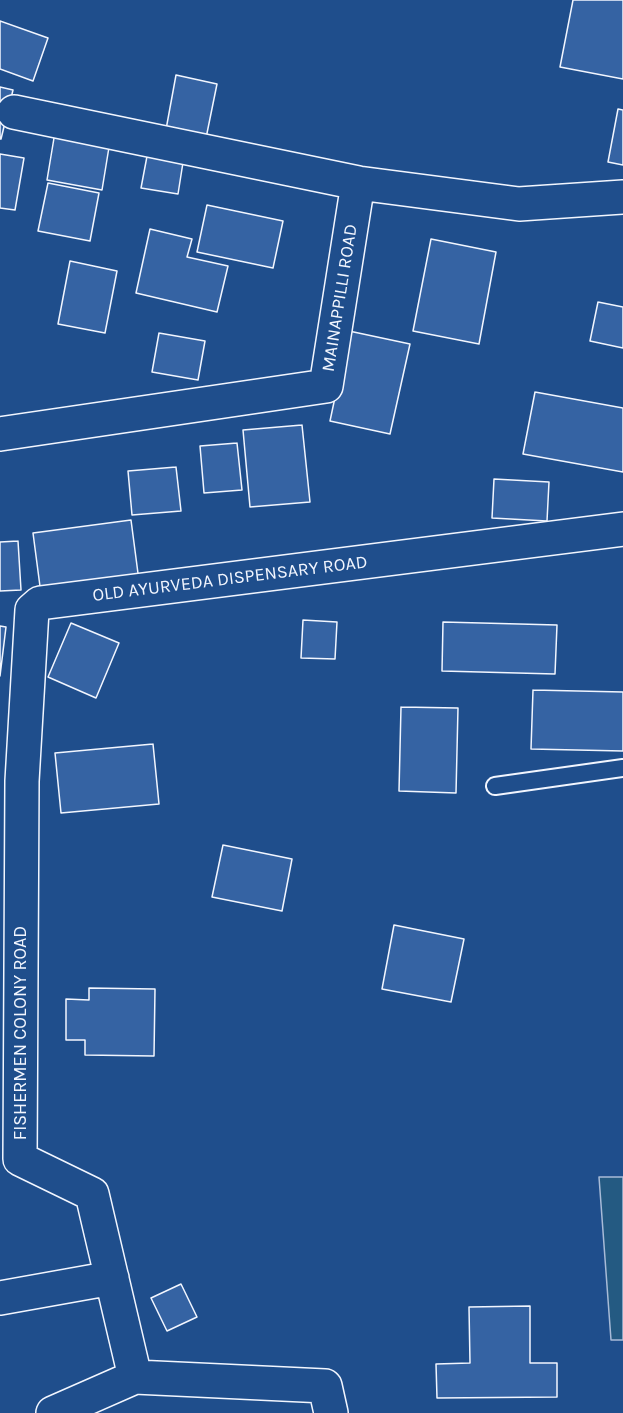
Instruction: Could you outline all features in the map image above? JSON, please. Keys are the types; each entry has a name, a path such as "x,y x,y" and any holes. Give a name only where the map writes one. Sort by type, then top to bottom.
{"street":[{"path":"14,112 358,183 519,204 623,197"},
{"name":"MAINAPPILLI ROAD","path":"0,434 326,386 358,183"},
{"name":"OLD AYURVEDA DISPENSARY ROAD","path":"11,781 32,610 40,603 623,529"},
{"name":"FISHERMEN COLONY ROAD","path":"11,781 10,1160 92,1194 135,1377"},
{"path":"0,1298 112,1278"},
{"path":"53,1413 135,1377 325,1386 331,1413"}],"lane":[{"path":"495,786 623,768"}],"shaded area":[{"path":"599,1177 623,1177 623,1340 611,1340"}],"building":[{"path":"573,0 623,0 623,79 560,67"},
{"path":"0,21 48,38 33,81 0,69"},
{"path":"176,75 217,84 205,143 165,135"},
{"path":"0,87 13,90 1,139 0,139"},
{"path":"618,109 623,110 623,165 608,162"},
{"path":"56,126 111,135 102,190 47,180"},
{"path":"148,151 184,156 178,194 141,188"},
{"path":"0,154 24,158 15,210 0,208"},
{"path":"48,183 99,193 90,241 38,231"},
{"path":"207,205 283,221 273,268 197,252"},
{"path":"150,229 192,239 187,257 228,266 217,312 136,293"},
{"path":"431,239 496,252 479,344 413,331"},
{"path":"70,261 117,271 105,333 58,324"},
{"path":"598,302 623,307 623,348 590,341"},
{"path":"349,331 410,344 390,434 330,421"},
{"path":"159,333 205,341 198,380 152,372"},
{"path":"535,392 623,408 623,472 523,454"},
{"path":"302,425 310,502 250,507 243,430"},
{"path":"237,443 242,490 204,493 200,446"},
{"path":"176,467 181,511 132,515 128,471"},
{"path":"494,479 549,482 547,521 492,518"},
{"path":"131,520 139,581 41,594 33,533"},
{"path":"18,541 21,590 0,591 0,542"},
{"path":"303,620 337,622 335,659 301,658"},
{"path":"443,622 557,625 555,674 442,671"},
{"path":"71,623 119,643 96,698 48,677"},
{"path":"0,626 6,627 0,676"},
{"path":"533,690 623,692 623,751 531,749"},
{"path":"401,707 458,708 456,793 399,791"},
{"path":"153,744 159,804 61,813 55,753"},
{"path":"223,845 292,859 282,911 212,897"},
{"path":"394,925 464,939 451,1002 382,989"},
{"path":"89,988 155,989 154,1056 85,1055 85,1040 66,1040 66,999 89,1000"},
{"path":"181,1284 197,1317 167,1331 151,1298"},
{"path":"530,1306 530,1363 557,1363 557,1397 437,1398 436,1364 470,1363 469,1307"}]}
